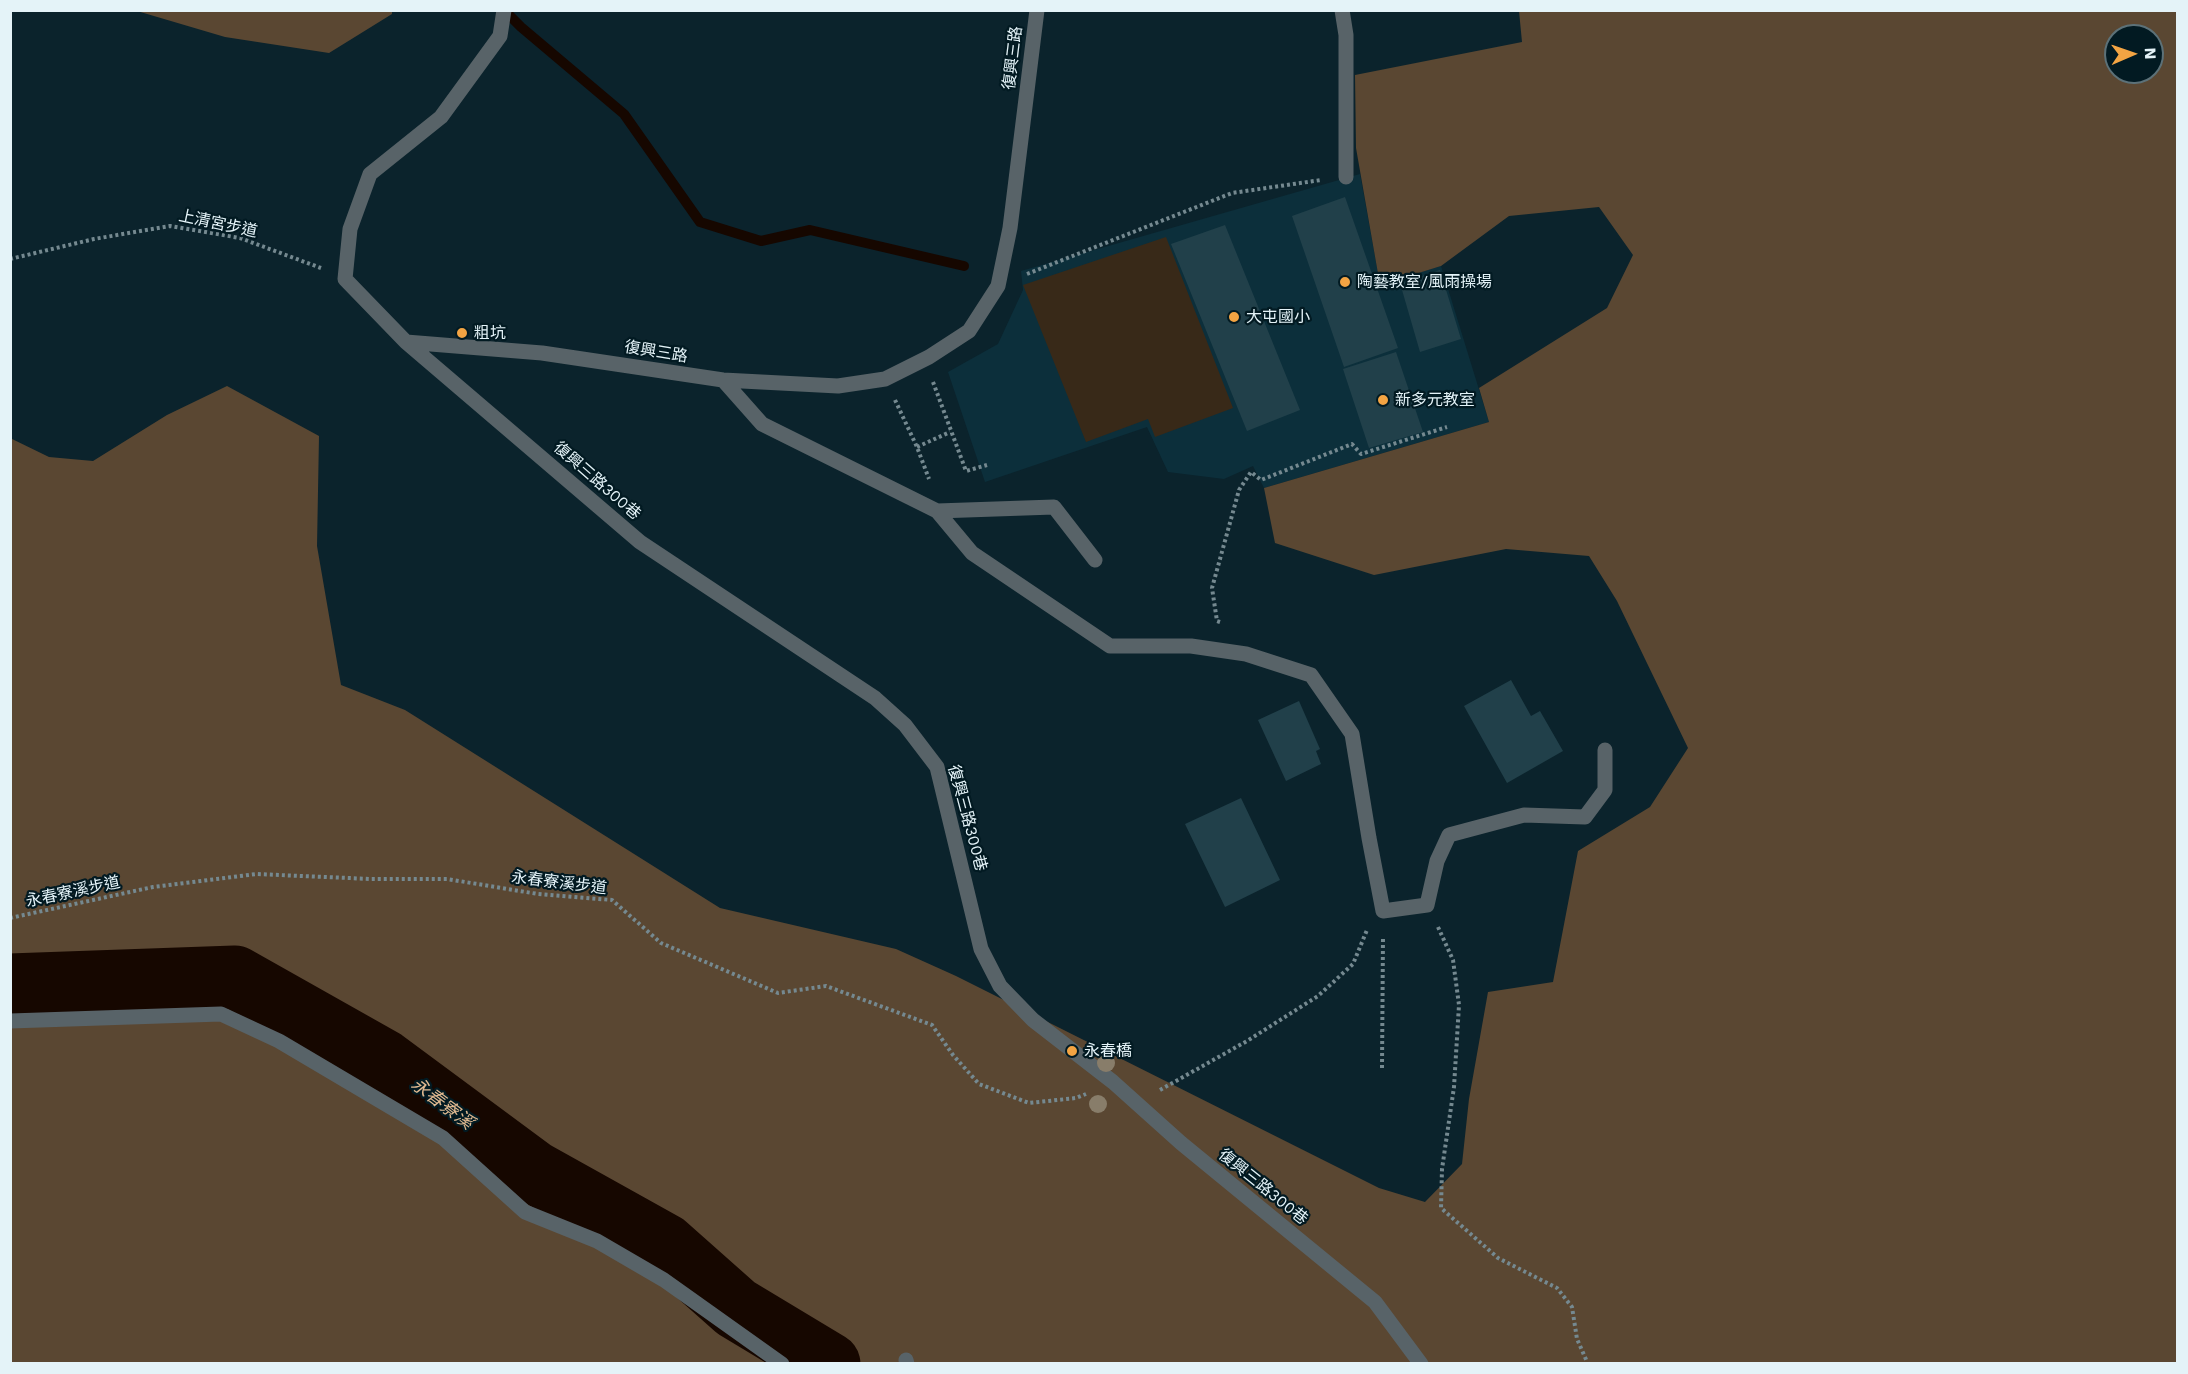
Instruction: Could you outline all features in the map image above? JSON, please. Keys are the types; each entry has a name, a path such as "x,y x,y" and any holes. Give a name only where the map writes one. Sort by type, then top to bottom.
{"street":[{"path":"406,342 345,279 350,229 370,174 441,117 500,36 504,10"},
{"name":"復興三路","path":"406,342 542,353 723,380 838,386 885,379 929,357 969,331 998,286 1010,228 1037,10"},
{"path":"1342,10 1346,35 1346,177"},
{"name":"復興三路300巷","path":"406,342 640,542 875,698 905,725 937,767 981,949 1000,986 1033,1020 1113,1082 1181,1143 1375,1302 1421,1364"},
{"path":"723,380 762,424 937,511 972,553 1110,646 1191,646 1246,654 1311,675 1352,734 1383,911 1427,905 1437,861 1449,835 1524,815 1585,817 1605,790 1605,750"},
{"path":"937,511 1054,507 1095,560"},
{"path":"10,1020 221,1014 279,1041 442,1138 525,1212 597,1241 654,1274 782,1364"}],"path":[{"path":"998,286 1232,193 1346,177"},
{"name":"上清宮步道","path":"10,259 94,238 170,226 240,238 306,261 345,279"},
{"path":"940,378 932,380 966,471 987,465"},
{"path":"905,421 931,485 937,511"},
{"path":"1217,621 1212,588 1239,490 1251,472 1261,480 1352,444 1361,454 1447,427"},
{"path":"917,447 950,432"},
{"name":"永春寮溪步道","path":"10,918 153,887 256,874 371,879 447,879 538,894 612,900 661,943 778,993 826,986 932,1025 953,1055 979,1084 1029,1103 1076,1098 1113,1082"},
{"path":"1427,905 1453,960 1460,1005 1454,1087 1442,1169 1442,1208 1498,1258 1557,1288 1572,1307 1577,1339 1588,1364"},
{"path":"1382,1068 1383,911"},
{"path":"1163,1096 1160,1089 1247,1041 1318,996 1353,964 1365,932 1383,911"}],"shaded area":[{"path":"137,11 392,11 392,14 329,53 225,37"},
{"path":"1519,11 2177,11 2177,1363 11,1363 10,438 49,457 93,461 167,415 227,386 319,436 317,546 341,685 405,710 720,908 896,949 956,976 1379,1188 1425,1202 1462,1164 1469,1099 1488,992 1553,982 1578,851 1650,807 1688,748 1617,601 1589,556 1506,549 1374,575 1275,543 1264,488 1489,422 1479,388 1607,308 1633,255 1599,207 1509,216 1441,266 1380,285 1356,148 1355,75 1522,42"},
{"name":"大屯國小","path":"1360,174 1380,284 1441,266 1489,422 1264,488 1253,466 1224,479 1168,472 1147,427 985,482 948,372 998,344 1023,290 1021,271"},
{"path":"1166,237 1233,408 1155,437 1148,419 1086,442 1023,285"}],"building":[{"name":"陶藝教室/風雨操場","path":"1345,197 1398,348 1344,367 1292,216"},
{"path":"1225,225 1300,410 1247,431 1171,244"},
{"path":"1440,270 1461,339 1420,352 1400,283"},
{"name":"新多元教室","path":"1396,352 1423,432 1369,448 1343,369"},
{"path":"1511,680 1531,716 1540,711 1563,751 1507,783 1464,706"},
{"path":"1299,701 1320,749 1316,751 1321,764 1286,781 1258,720"},
{"path":"1241,798 1280,880 1225,907 1185,824"}],"waterway":[{"path":"504,10 624,114 700,222 761,241 810,230 964,266"},
{"name":"永春寮溪","path":"10,985 235,977 384,1061 534,1172 665,1245 736,1308 829,1364"}],"place":[{"name":"陶藝教室/風雨操場","path":"1345,282"},
{"name":"大屯國小","path":"1234,317"},
{"name":"粗坑","path":"462,333"},
{"name":"新多元教室","path":"1383,400"},
{"name":"永春橋","path":"1072,1051"}]}
